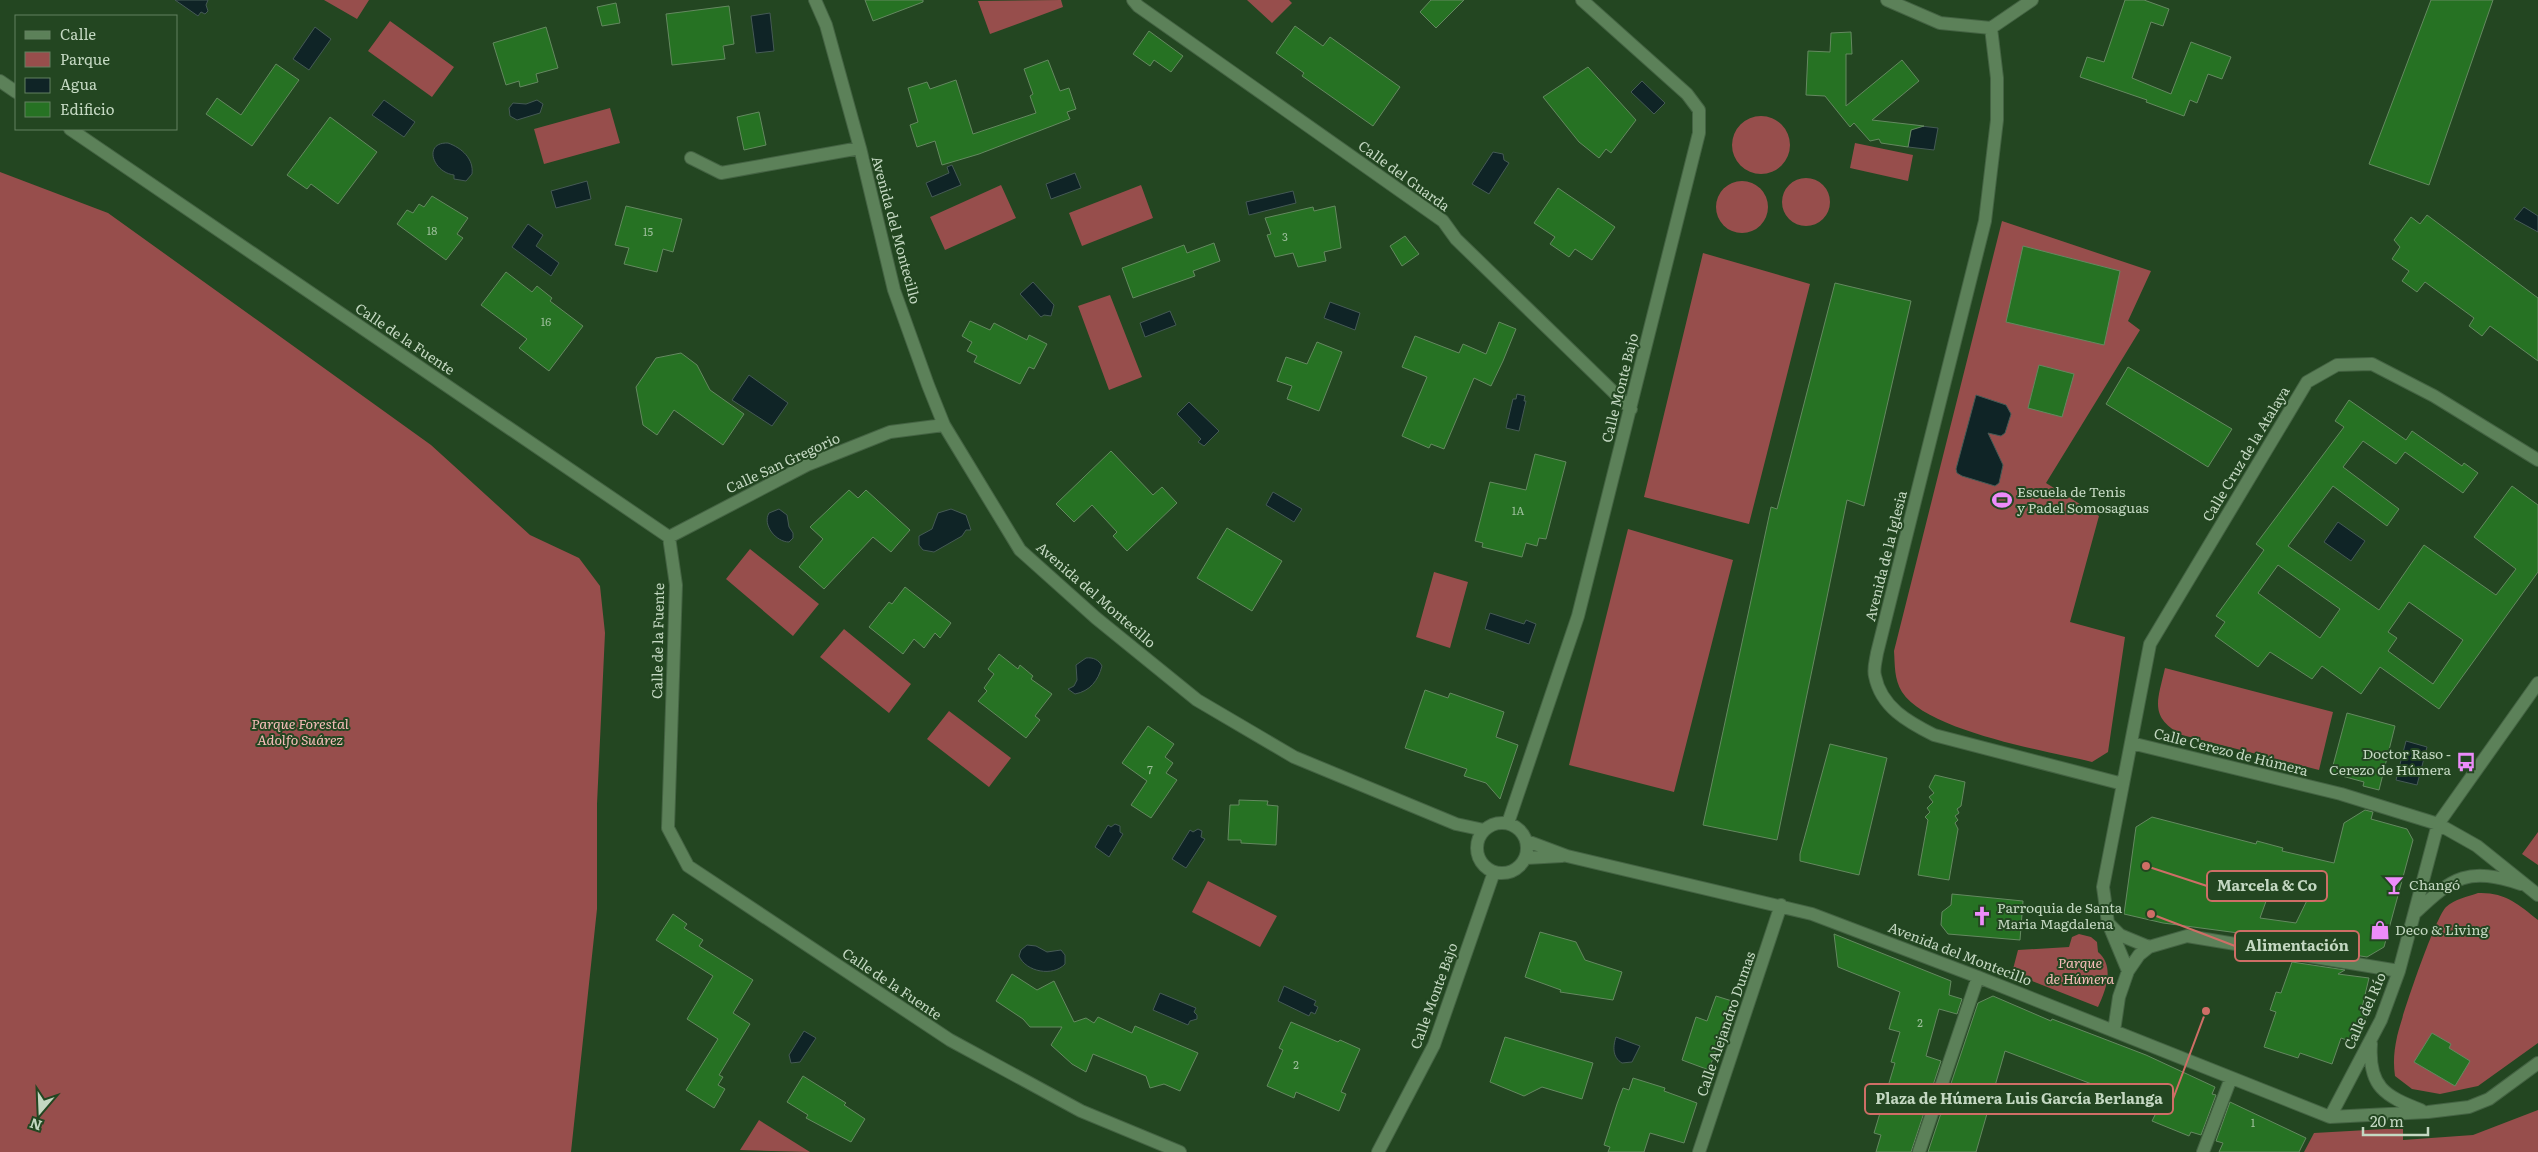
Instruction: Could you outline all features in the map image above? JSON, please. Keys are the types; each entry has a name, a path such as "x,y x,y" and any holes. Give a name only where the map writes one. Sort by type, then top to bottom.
{"street":[{"name":"Avenida del Montecillo","path":"815,0 826,25 860,148 894,290 944,425 1020,550 1096,618 1197,700 1294,757 1456,824 1484,830"},
{"name":"Calle del Guarda","path":"1133,0 1138,6 1443,221 1456,239 1631,409"},
{"name":"Calle Monte Bajo","path":"1508,823 1578,616 1699,133 1699,110 1688,94 1582,0"},
{"path":"1887,0 1940,23 1992,28 2032,0"},
{"name":"Avenida de la Iglesia","path":"1992,28 1997,78 1997,120 1985,221 1877,653 1874,675 1891,708 1911,724 1934,735 2123,784"},
{"path":"0,81 15,91"},
{"name":"Calle de la Fuente","path":"71,130 669,537 676,585 668,828 688,866 950,1040 1081,1111 1180,1152"},
{"name":"Avenida del Montecillo","path":"691,158 721,173 860,148"},
{"name":"Calle Cruz de la Atalaya","path":"2123,784 2132,743 2138,698 2150,644 2307,382 2337,364 2372,364 2434,396 2538,460"},
{"name":"Calle San Gregorio","path":"669,537 808,465 890,432 944,425"},
{"path":"2438,824 2538,683"},
{"name":"Calle Cerezo de Húmera","path":"2132,743 2341,794 2438,824 2477,846 2538,895"},
{"path":"2123,784 2104,887 2108,923 2128,972"},
{"path":"1499,822 1508,823 1516,826 1527,841 1526,858 1514,870 1506,873 1494,872 1482,864 1476,846 1484,830 1499,822"},
{"name":"Avenida del Montecillo","path":"1456,824 1476,846"},
{"name":"Calle del Río","path":"2330,1116 2371,1039 2399,971 2438,824"},
{"name":"Avenida del Montecillo","path":"1527,841 1567,856 1781,905 1841,924 2330,1116"},
{"name":"Avenida del Montecillo","path":"1526,858 1567,856"},
{"name":"Calle Monte Bajo","path":"1378,1152 1434,1045 1494,872"},
{"path":"2414,912 2442,887 2470,875 2496,876 2528,886"},
{"name":"Calle Alejandro Dumas","path":"1699,1152 1781,905"},
{"path":"2108,923 2120,935 2150,947"},
{"path":"2114,1031 2119,997 2128,972 2139,955 2150,947 2187,936 2399,971"},
{"path":"1919,1152 1978,977"},
{"path":"2371,1039 2370,1062 2374,1075 2386,1095 2428,1112"},
{"path":"2330,1116 2428,1112 2469,1107 2489,1099 2538,1063"},
{"path":"2203,1152 2231,1078"}],"green space":[{"path":"324,0 369,0 357,19"},
{"path":"1061,0 1063,7 990,34 978,1"},
{"path":"1247,0 1289,0 1292,3 1272,23"},
{"path":"390,21 454,67 432,97 368,51"},
{"path":"610,108 620,143 544,164 534,129"},
{"path":"1761,116 1772,118 1785,129 1790,145 1788,156 1777,169 1761,174 1750,172 1737,161 1732,145 1734,134 1745,121"},
{"path":"1855,143 1913,155 1908,181 1850,168"},
{"name":"Parque Forestal Adolfo Suárez","path":"0,172 108,213 431,445 530,535 579,558 600,586 605,633 597,804 597,909 571,1152 0,1152"},
{"path":"1801,178 1811,178 1823,185 1830,197 1830,207 1823,219 1811,226 1801,226 1793,222 1786,215 1782,207 1782,197 1786,189 1793,182"},
{"path":"1737,181 1747,181 1761,188 1768,202 1768,212 1761,226 1747,233 1737,233 1727,229 1720,222 1716,212 1716,202 1720,192 1727,185"},
{"path":"1001,185 1016,218 945,250 930,217"},
{"path":"1141,185 1153,218 1082,246 1069,213"},
{"name":"Escuela de Tenis y Padel Somosaguas","path":"2002,221 2151,271 2128,321 2140,330 2046,483 2099,516 2070,622 2125,637 2108,752 2092,762 1989,738 1936,718 1915,706 1902,692 1896,677 1894,651"},
{"path":"1703,253 1810,284 1749,524 1644,497"},
{"path":"1110,295 1142,377 1109,390 1078,306"},
{"path":"1628,529 1733,560 1674,792 1569,765"},
{"path":"750,549 819,604 793,636 726,579"},
{"path":"1434,572 1468,582 1450,648 1416,637"},
{"path":"844,629 911,684 889,713 820,657"},
{"path":"2165,668 2333,712 2319,770 2182,735 2171,728 2164,721 2158,707"},
{"path":"949,711 1011,758 989,787 927,739"},
{"path":"2538,832 2538,865 2522,854"},
{"path":"1208,881 1277,916 1260,947 1192,912"},
{"path":"2478,893 2488,893 2511,900 2538,920 2538,1043 2478,1086 2440,1094 2412,1089 2395,1076 2394,1061 2397,1037 2411,990 2434,929 2446,907 2457,900"},
{"name":"Parque de Húmera","path":"2079,934 2091,937 2097,942 2098,952 2103,958 2108,971 2106,986 2098,1007 2012,973 2018,950 2069,947 2072,937"},
{"path":"2538,1110 2538,1152 2304,1152 2314,1133 2403,1128 2403,1140 2473,1135"},
{"path":"759,1120 810,1152 740,1150"}],"water":[{"path":"175,0 208,0 206,5 208,11 205,14 201,12 198,16"},
{"path":"770,13 774,51 756,53 751,16"},
{"path":"315,27 331,39 309,70 293,59"},
{"path":"1642,81 1665,103 1654,114 1631,92"},
{"path":"384,100 415,122 404,137 372,115"},
{"path":"537,100 543,104 540,113 517,120 510,116 509,108 513,103 526,104"},
{"path":"1912,125 1938,128 1934,150 1908,147"},
{"path":"448,143 462,151 469,159 472,174 466,181 454,179 454,175 440,169 433,157 435,147"},
{"path":"1493,152 1503,154 1504,160 1509,163 1489,194 1472,184"},
{"path":"952,165 961,185 932,197 926,183 949,173 947,167"},
{"path":"1075,173 1081,188 1051,199 1046,184"},
{"path":"587,181 591,199 556,208 551,191"},
{"path":"1293,191 1296,203 1249,215 1246,202"},
{"path":"2524,207 2538,216 2538,232 2514,219"},
{"path":"528,224 543,235 536,246 559,263 551,276 512,247"},
{"path":"1033,282 1054,305 1051,316 1044,315 1041,317 1020,294"},
{"path":"1330,302 1360,313 1355,330 1324,318"},
{"path":"1170,311 1176,325 1145,337 1140,323"},
{"path":"749,375 788,403 772,426 732,400"},
{"path":"1517,394 1525,396 1524,401 1526,401 1519,431 1506,428 1513,399 1516,399"},
{"path":"1976,395 2006,405 2011,414 2005,433 2001,436 1988,433 2003,465 1999,483 1995,486 1962,476 1957,473 1956,469"},
{"path":"1189,402 1219,431 1204,446 1198,442 1201,439 1177,414"},
{"path":"1273,492 1302,509 1294,522 1266,505"},
{"path":"779,509 787,515 789,527 793,533 793,538 789,542 775,536 767,523 769,513"},
{"path":"951,509 966,515 971,530 966,530 962,536 934,552 923,550 919,545 919,536 932,529 938,513"},
{"path":"2338,522 2365,541 2351,561 2324,542"},
{"path":"1490,613 1524,624 1526,620 1536,624 1529,644 1485,629"},
{"path":"1086,658 1096,659 1102,666 1093,684 1080,693 1075,694 1068,689 1074,686 1077,680 1076,665"},
{"path":"2406,741 2427,747 2417,785 2396,780"},
{"path":"1115,824 1120,826 1120,832 1123,834 1109,857 1095,847 1108,825 1111,827"},
{"path":"1198,829 1202,831 1201,837 1205,839 1186,868 1172,859 1190,830 1193,832"},
{"path":"1027,945 1036,946 1047,952 1061,950 1065,955 1065,964 1060,968 1047,971 1040,971 1027,966 1019,956 1021,950"},
{"path":"1284,986 1316,1001 1314,1005 1318,1007 1315,1014 1311,1012 1309,1016 1278,1001"},
{"path":"1160,993 1196,1008 1194,1012 1197,1015 1197,1019 1190,1021 1188,1025 1153,1010"},
{"path":"804,1031 816,1038 800,1062 791,1063 789,1055"},
{"path":"1616,1037 1640,1046 1632,1062 1622,1063 1616,1058 1614,1048"}],"building":[{"path":"865,0 923,0 923,2 873,21"},
{"path":"1431,0 1464,0 1436,28 1420,12"},
{"path":"2125,0 2144,0 2169,9 2163,26 2151,22 2132,78 2171,94 2191,42 2231,57 2222,79 2208,74 2197,103 2190,100 2184,116 2146,102 2147,100 2080,77 2087,57 2104,62"},
{"path":"2431,0 2493,0 2429,185 2369,164"},
{"path":"616,3 620,23 602,26 597,7"},
{"path":"729,6 734,44 723,46 725,59 672,65 666,14"},
{"path":"1295,26 1323,46 1330,37 1400,87 1373,126 1302,76 1304,73 1276,53"},
{"path":"546,27 558,68 536,74 538,82 520,87 519,81 506,85 493,43"},
{"path":"1149,31 1183,56 1171,72 1154,60 1150,66 1133,54"},
{"path":"1851,32 1852,54 1846,54 1846,106 1902,60 1919,81 1872,120 1924,126 1911,130 1908,147 1881,143 1879,139 1870,141 1854,123 1850,127 1825,96 1806,95 1808,51 1830,52 1831,33"},
{"path":"1048,60 1060,91 1069,88 1076,109 1067,112 1070,119 979,154 942,165 935,141 917,147 910,125 918,122 908,88 927,82 930,89 956,80 973,134 1036,113 1030,96 1033,94 1024,69"},
{"path":"276,64 299,80 252,146 206,114 217,98 241,115"},
{"path":"1588,67 1636,120 1611,153 1606,149 1599,158 1579,142 1543,97"},
{"path":"759,112 766,145 744,150 737,117"},
{"path":"330,117 377,152 338,204 311,184 307,189 287,175"},
{"path":"1558,188 1615,227 1592,260 1575,249 1569,257 1550,244 1555,237 1534,223"},
{"path":"432,196 468,218 457,234 463,238 446,260 397,224 407,210 413,213 419,204 424,207"},
{"path":"626,206 682,219 673,252 663,249 657,272 624,264 629,248 615,245"},
{"path":"1335,206 1341,248 1324,252 1326,261 1298,267 1293,253 1275,257 1267,235 1271,234 1265,218 1313,207 1314,211"},
{"path":"2427,215 2538,298 2538,361 2490,326 2482,336 2469,326 2474,318 2425,282 2417,292 2402,281 2409,271 2392,259 2400,247 2394,240 2411,217 2420,224"},
{"path":"1405,236 1419,254 1402,266 1390,246"},
{"path":"1214,243 1220,261 1193,271 1195,276 1133,298 1122,268 1184,245 1187,253"},
{"path":"2023,246 2120,271 2104,345 2006,322"},
{"path":"506,272 532,292 537,286 552,298 550,301 583,326 549,371 519,348 527,339 481,305"},
{"path":"1835,283 1911,301 1864,506 1847,500 1777,840 1703,825 1771,507 1777,509"},
{"path":"970,321 990,330 994,323 1027,340 1029,335 1047,344 1034,369 1029,367 1020,384 974,362 977,356 967,351 972,342 962,336"},
{"path":"1499,322 1516,329 1503,361 1491,386 1474,378 1444,449 1431,444 1429,448 1402,436 1427,377 1402,367 1415,336 1459,353 1463,344 1486,354"},
{"path":"1317,342 1342,352 1319,411 1287,399 1292,386 1277,381 1286,357 1307,364"},
{"path":"681,353 697,365 710,390 744,414 723,445 674,410 657,435 643,425 636,387 656,358"},
{"path":"2039,365 2074,374 2062,417 2028,408"},
{"path":"2128,367 2232,429 2208,467 2106,404"},
{"path":"2349,400 2406,440 2412,431 2462,466 2464,463 2478,473 2463,493 2405,452 2396,464 2363,441 2343,467 2399,509 2387,526 2333,486 2288,546 2379,610 2424,545 2496,595 2516,569 2474,537 2512,486 2538,505 2538,572 2439,709 2380,667 2361,694 2322,666 2312,679 2270,652 2258,667 2215,636 2225,622 2216,616 2264,550 2256,544 2344,427 2335,421","holes":["2278,565 2340,609 2320,638 2258,593","2409,602 2463,640 2433,684 2388,651 2397,638 2388,632"]},
{"path":"1111,451 1153,495 1162,487 1177,503 1127,551 1113,536 1117,532 1092,505 1074,522 1056,504"},
{"path":"1535,454 1566,462 1546,539 1539,538 1537,546 1526,543 1522,557 1482,547 1483,543 1475,541 1490,482 1526,490"},
{"path":"849,490 858,498 866,490 910,530 891,552 873,537 824,589 799,567 823,539 810,527"},
{"path":"1227,528 1282,561 1252,611 1197,578"},
{"path":"905,587 951,623 940,638 935,633 924,648 914,639 903,654 869,627 889,602 892,604"},
{"path":"999,654 1018,669 1020,665 1033,676 1031,679 1052,694 1035,716 1040,720 1026,738 978,701 987,691 984,688 994,674 988,669"},
{"path":"1425,690 1448,698 1450,693 1504,712 1496,737 1518,745 1500,799 1486,783 1464,776 1467,769 1405,748"},
{"path":"2347,713 2395,726 2379,790 2363,786 2364,782 2331,773"},
{"path":"1148,726 1174,744 1165,757 1173,763 1166,773 1177,780 1151,818 1131,805 1147,781 1122,763"},
{"path":"1830,744 1887,758 1859,875 1800,861 1800,854"},
{"path":"1935,775 1965,782 1961,806 1957,809 1959,813 1955,816 1958,820 1955,823 1958,829 1949,880 1918,875 1928,820 1925,817 1930,812 1927,808 1933,802 1929,797 1934,793 1929,787"},
{"path":"1239,800 1268,801 1267,805 1278,806 1276,845 1241,843 1241,840 1228,840 1230,805 1239,805"},
{"path":"2365,810 2373,812 2371,819 2407,829 2413,840 2384,947 2367,957 2297,946 2299,941 2163,923 2124,914 2136,827 2152,817 2256,844 2257,841 2283,848 2282,851 2334,863 2344,823","holes":["2274,879 2313,888 2296,923 2260,918"]},
{"name":"Parroquia de Santa Maria Magdalena","path":"1952,894 2023,901 2020,940 1948,934 1941,925 1942,912 1951,905"},
{"path":"673,914 687,924 684,928 703,940 699,946 753,980 733,1013 750,1024 719,1075 723,1077 718,1085 725,1089 714,1108 686,1090 718,1039 687,1019 713,976 656,940"},
{"path":"1540,932 1576,942 1585,960 1622,972 1613,1000 1560,992 1561,990 1525,977"},
{"path":"1834,934 1951,981 1949,995 1962,999 1957,1014 1939,1009 1926,1056 1941,1061 1911,1152 1876,1152 1881,1135 1874,1133 1895,1063 1891,1062 1900,1032 1889,1029 1900,992 1838,967"},
{"path":"2292,962 2345,970 2338,974 2369,978 2361,1012 2368,1014 2355,1043 2341,1038 2332,1064 2300,1053 2298,1058 2264,1047 2276,1012 2270,1010 2276,992 2281,993"},
{"path":"1012,974 1037,990 1054,981 1074,1022 1086,1018 1094,1023 1098,1017 1132,1033 1135,1026 1198,1053 1180,1091 1164,1084 1150,1088 1146,1076 1093,1054 1086,1072 1072,1064 1051,1045 1062,1027 1030,1027 1023,1019 996,1001"},
{"path":"1716,996 1732,1001 1709,1070 1682,1060 1696,1017 1707,1021"},
{"path":"1993,996 2051,1021 2052,1019 2146,1055 2215,1087 2212,1094 2216,1095 2201,1135 2191,1132 2189,1136 2152,1121 2159,1107 2139,1098 2112,1087 2110,1091 2005,1051 1976,1152 1928,1152 1978,1003"},
{"path":"1291,1022 1360,1049 1341,1092 1346,1094 1339,1111 1296,1092 1294,1098 1267,1086 1283,1050 1279,1048"},
{"path":"2432,1033 2451,1044 2449,1048 2470,1061 2455,1086 2414,1062"},
{"path":"1505,1037 1593,1063 1582,1099 1542,1087 1524,1096 1490,1082"},
{"path":"803,1076 846,1103 844,1105 865,1119 851,1142 806,1118 808,1115 787,1102"},
{"path":"1633,1078 1665,1088 1664,1091 1697,1103 1684,1143 1650,1133 1644,1152 1608,1152 1610,1147 1604,1145 1617,1104 1623,1088 1629,1090"},
{"path":"2230,1102 2306,1138 2299,1152 2219,1152 2223,1143 2216,1141"}],"place":[{"name":"Escuela de Tenis y Padel Somosaguas","path":"2002,500"},
{"name":"Doctor Raso - Cerezo de Húmera","path":"2466,762"},
{"name":"Marcela & Co","path":"2146,866"},
{"name":"Changó","path":"2394,885"},
{"name":"Alimentación","path":"2151,914"},
{"name":"Parroquia de Santa Maria Magdalena","path":"1982,916"},
{"name":"Deco & Living","path":"2380,930"},
{"name":"Plaza de Húmera Luis García Berlanga","path":"2206,1011"}]}
